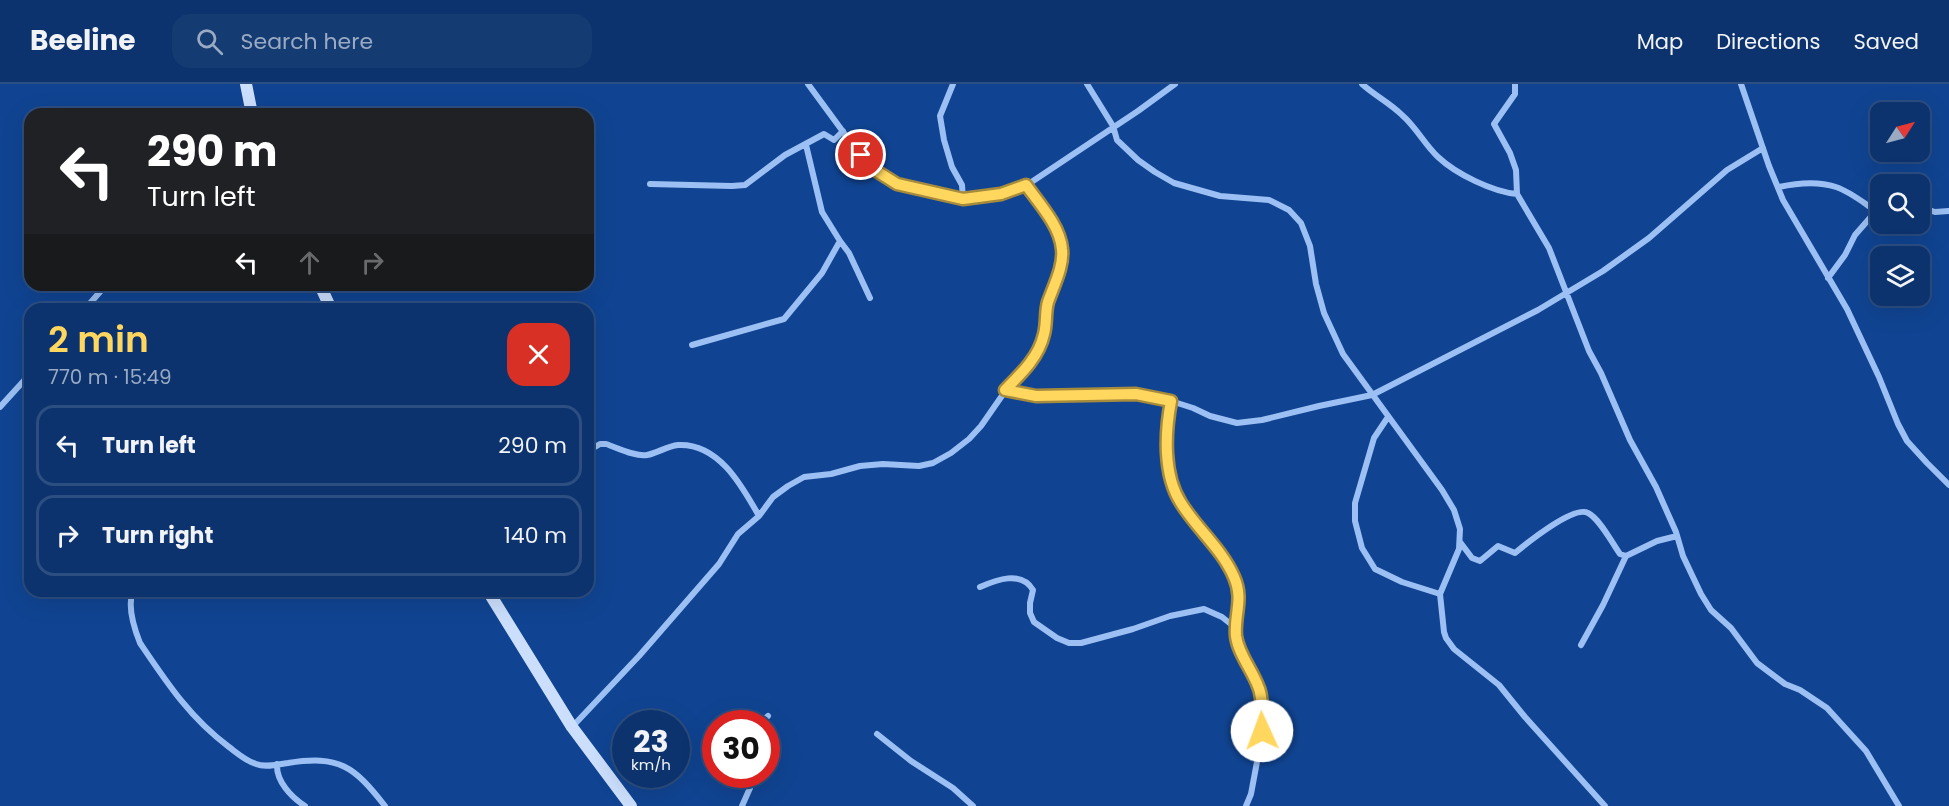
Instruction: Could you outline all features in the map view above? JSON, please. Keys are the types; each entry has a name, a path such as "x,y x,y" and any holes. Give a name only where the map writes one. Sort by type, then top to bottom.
{"main road":[{"path":"246,84 251,108"},
{"path":"492,597 572,727 631,806"}],"street":[{"path":"808,84 855,148 878,172 897,184 963,199 1001,194 1026,185 1174,84"},
{"path":"953,84 940,116 952,167 962,185 963,199"},
{"path":"1087,84 1113,126 1117,140 1155,172 1174,183 1220,196 1269,200 1284,207 1301,223 1310,246 1318,291 1331,331 1343,354 1448,499 1457,519 1460,542 1453,566 1440,594 1444,632 1450,644 1499,685 1605,806"},
{"path":"1362,84 1402,114 1438,158 1460,173 1504,193 1517,194"},
{"path":"1515,84 1515,94 1494,124 1510,153 1516,170 1517,194 1541,232 1560,272 1588,351 1601,373 1630,440 1656,487 1694,581 1711,610 1731,628 1757,663 1785,684 1800,690 1827,708 1866,751 1899,806"},
{"path":"1741,84 1769,166 1792,216 1859,333 1887,394 1891,410 1907,441 1949,485"},
{"path":"650,184 745,185 785,154 824,134 834,140 843,131"},
{"path":"806,145 822,212 849,253 870,298"},
{"path":"1005,390 1036,396 1136,394 1171,401 1210,416 1237,423 1263,420 1372,395 1396,385 1478,339 1538,310 1603,271 1649,238 1727,170 1763,148"},
{"path":"1779,187 1802,183 1836,187 1870,206"},
{"path":"572,727 639,657 719,564 738,534 759,516 773,497 804,477 831,474 860,466 884,464 919,466 933,462 951,453 981,426 1005,390 1031,363 1044,335 1047,307 1062,262 1062,248 1054,225 1026,185"},
{"path":"1930,210 1949,211"},
{"path":"1828,278 1845,255 1855,235 1870,220"},
{"path":"692,345 784,319 822,273 840,241"},
{"path":"90,303 101,291"},
{"path":"0,407 24,381"},
{"path":"1171,401 1168,415 1168,465 1172,484 1181,504 1212,543 1233,575 1239,602 1236,636"},
{"path":"1388,417 1374,438 1355,503 1355,521 1362,548 1375,569 1402,582 1440,594"},
{"path":"594,448 606,444 644,455 679,445 703,451 717,458 729,470 745,490 759,516"},
{"path":"1460,542 1472,558 1480,561 1498,546 1515,553 1565,518 1575,512 1584,511 1597,521 1620,554 1626,556"},
{"path":"1581,645 1626,556 1677,536"},
{"path":"980,587 1001,578 1019,579 1030,585 1033,590 1030,613 1034,622 1057,638 1069,643 1081,643 1170,616 1204,609 1222,617 1232,625 1259,687 1261,698 1262,731 1251,794 1246,806"},
{"path":"132,597 130,604 140,643 190,713 210,732 258,765 312,759 327,760 347,767 369,785 385,806"},
{"path":"877,734 910,762 953,788 973,806"},
{"path":"277,764 276,773 281,782 301,805"},
{"path":"742,806 750,788"}],"route":[{"path":"861,155 878,172 897,184 913,189 963,199 1001,194 1026,185 1039,202 1060,238 1062,262 1047,307 1044,335 1031,363 1005,390 1036,396 1136,394 1171,401 1168,415 1169,474 1181,504 1224,559 1236,583 1239,602 1236,636 1259,687 1262,731"}]}
